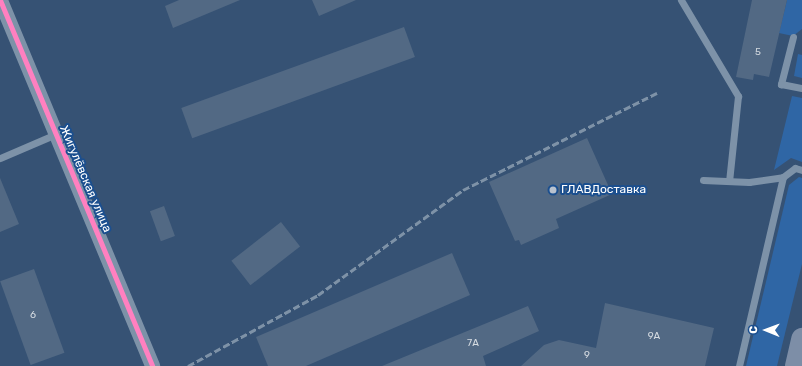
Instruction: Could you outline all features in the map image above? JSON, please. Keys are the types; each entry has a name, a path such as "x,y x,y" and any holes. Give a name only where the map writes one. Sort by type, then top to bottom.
{"main road":[{"path":"796,366 802,339"}],"street":[{"name":"Жигулёвская улица","path":"0,0 152,366"}],"lane":[{"path":"681,0 738,96 729,181"},
{"path":"793,36 781,84 802,88"},
{"path":"0,158 56,134"},
{"path":"703,180 729,181 783,177 795,168 802,170"},
{"path":"739,366 783,177"}],"shaded area":[{"path":"787,0 802,0 802,29 793,36 779,33"},
{"path":"798,54 802,55 802,78 794,76"},
{"path":"792,96 802,98 802,162 791,158 774,170"},
{"path":"799,177 802,178 802,264 777,366 746,366 789,185"}],"building":[{"path":"179,0 240,0 173,28 165,6"},
{"path":"312,0 356,0 319,16"},
{"path":"752,0 787,0 769,77 754,74 753,80 736,77"},
{"path":"404,27 415,57 192,138 181,108"},
{"path":"587,138 612,194 556,219 559,228 521,245 519,240 515,241 489,182"},
{"path":"0,178 19,224 0,232"},
{"path":"164,206 175,236 161,241 150,211"},
{"path":"281,222 300,246 250,285 231,261"},
{"path":"452,253 470,295 306,366 268,366 256,337"},
{"path":"34,269 64,353 31,365 0,281"},
{"path":"605,303 714,328 705,366 521,366 544,345 559,340 596,348"},
{"path":"528,306 539,331 483,356 486,366 382,366"}],"railway":[{"path":"188,366 318,295 463,190 657,93"}],"cycle path":[{"path":"0,0 152,366"}],"place":[{"name":"ГЛАВДоставка","path":"553,190"}]}
